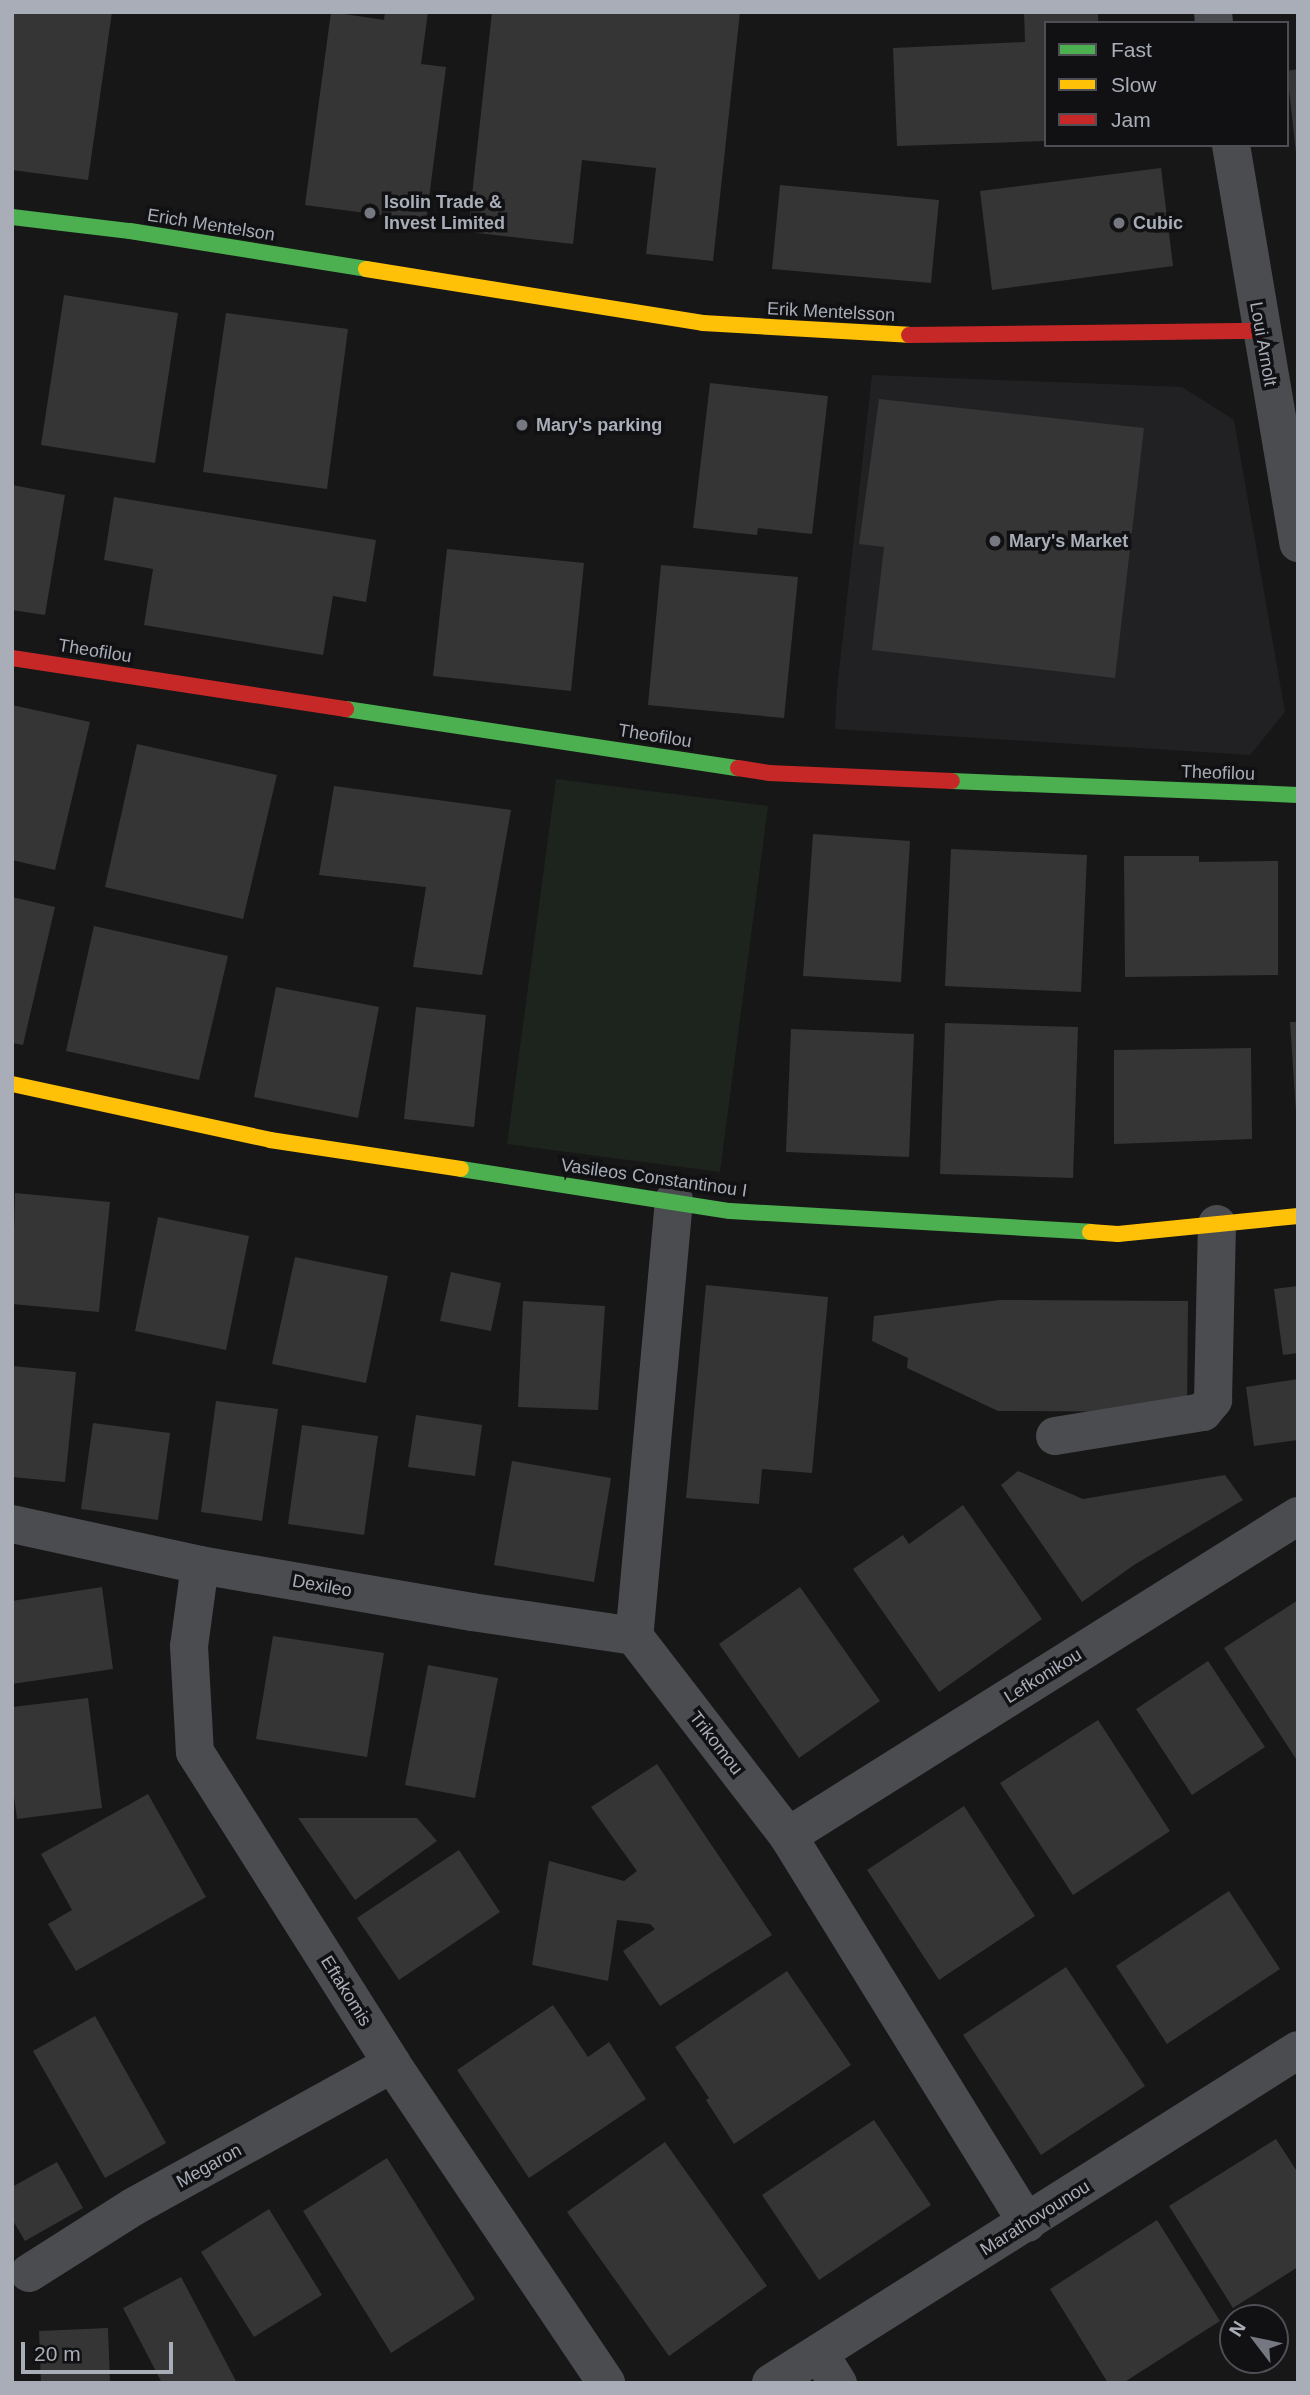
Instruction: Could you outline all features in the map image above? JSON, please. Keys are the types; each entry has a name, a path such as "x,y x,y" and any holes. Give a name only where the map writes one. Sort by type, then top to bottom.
{"street":[{"name":"Loui Arnolt","path":"1231,147 1260,331 1298,543"},
{"name":"Erich Mentelson","path":"12,217 130,232 403,275"},
{"name":"Erik Mentelsson","path":"403,275 703,323 939,337 1260,331"},
{"name":"Theofilou","path":"12,658 769,773 1298,796"},
{"name":"Vasileos Constantinou I","path":"12,1084 270,1140 674,1200 730,1211 1118,1234 1298,1216"},
{"path":"634,1636 674,1200"},
{"path":"1055,1436 1203,1412 1213,1400 1217,1224"},
{"name":"Lefkonikou","path":"788,1836 1298,1516"},
{"name":"Dexileo","path":"12,1524 200,1564 472,1612 634,1636"},
{"name":"Eftakomis","path":"200,1564 189,1646 195,1752 392,2064 606,2383"},
{"name":"Trikomou","path":"634,1636 788,1836 1027,2223"},
{"name":"Marathovounou","path":"771,2383 829,2368 1027,2223 1298,2050"},
{"name":"Megaron","path":"29,2273 133,2207 392,2064"}],"shaded area":[{"name":"Mary's Market","path":"872,375 1182,387 1234,420 1285,712 1250,755 835,729 837,689"},
{"path":"556,779 768,806 720,1172 507,1144"}],"building":[{"path":"12,12 112,12 88,180 12,170"},
{"path":"331,12 384,20 385,12 428,12 421,64 446,67 426,221 305,205"},
{"path":"492,12 740,12 713,261 646,254 656,168 582,160 573,244 468,232"},
{"path":"1024,12 1098,12 1098,21 1044,21 1044,141 897,146 893,48 1025,42"},
{"path":"1298,69 1298,153 1289,89 1289,71"},
{"path":"1161,168 1173,266 992,290 980,191"},
{"path":"780,185 939,200 931,283 772,269"},
{"path":"64,295 178,313 155,463 41,445"},
{"path":"226,313 348,329 327,489 203,472"},
{"path":"710,383 828,396 812,534 758,528 757,535 693,528"},
{"name":"Mary's Market","path":"879,399 1144,428 1115,678 872,650 884,547 859,544"},
{"path":"12,485 65,495 45,615 12,610"},
{"path":"114,497 376,540 366,602 333,596 323,655 144,625 153,569 104,560"},
{"path":"447,549 584,563 571,691 433,676"},
{"path":"661,565 798,577 784,718 648,705"},
{"path":"12,705 90,722 55,870 12,860"},
{"path":"137,744 277,775 243,919 105,887"},
{"path":"334,786 511,810 482,975 413,967 426,887 319,875"},
{"path":"813,834 910,841 901,982 803,976"},
{"path":"951,849 1087,855 1081,992 945,986"},
{"path":"1124,856 1199,856 1199,862 1278,861 1278,975 1125,977"},
{"path":"12,897 55,907 23,1045 12,1043"},
{"path":"94,926 228,956 199,1080 66,1051"},
{"path":"276,987 379,1007 358,1118 254,1097"},
{"path":"416,1007 486,1015 474,1127 404,1119"},
{"path":"1290,1022 1298,1022 1298,1112 1296,1112"},
{"path":"945,1023 1078,1027 1073,1178 940,1174"},
{"path":"791,1029 914,1034 909,1157 786,1152"},
{"path":"1251,1048 1252,1139 1114,1144 1114,1050"},
{"path":"15,1193 110,1202 99,1312 12,1304"},
{"path":"158,1217 249,1236 226,1350 135,1331"},
{"path":"295,1257 388,1276 366,1383 272,1364"},
{"path":"451,1272 501,1283 491,1331 440,1321"},
{"path":"706,1285 828,1297 812,1473 762,1469 759,1504 686,1498"},
{"path":"1298,1286 1298,1353 1283,1355 1274,1289"},
{"path":"1000,1300 1188,1301 1187,1412 998,1411 907,1368 908,1358 872,1341 874,1316"},
{"path":"523,1301 605,1306 598,1410 518,1407"},
{"path":"12,1366 76,1372 65,1482 12,1477"},
{"path":"1298,1379 1298,1440 1254,1446 1246,1387"},
{"path":"216,1401 278,1409 262,1521 201,1512"},
{"path":"416,1415 482,1425 475,1476 408,1467"},
{"path":"93,1423 170,1433 158,1520 81,1509"},
{"path":"302,1425 378,1436 364,1535 288,1524"},
{"path":"512,1461 611,1478 594,1582 494,1565"},
{"path":"1018,1471 1083,1499 1225,1475 1243,1500 1134,1565 1082,1602 1001,1485"},
{"path":"963,1505 1042,1619 939,1692 853,1569 903,1535 909,1544"},
{"path":"102,1587 113,1669 12,1684 12,1601"},
{"path":"800,1587 880,1701 799,1758 719,1644"},
{"path":"1298,1600 1298,1762 1224,1648"},
{"path":"273,1636 384,1653 367,1757 256,1739"},
{"path":"1208,1661 1265,1747 1192,1795 1136,1709"},
{"path":"428,1665 498,1678 475,1798 405,1785"},
{"path":"88,1698 102,1808 17,1819 12,1781 12,1707"},
{"path":"1098,1720 1170,1831 1073,1895 1000,1783"},
{"path":"657,1764 772,1935 660,2006 623,1951 655,1929 650,1924 617,1920 608,1981 532,1965 549,1861 624,1881 637,1871 591,1807"},
{"path":"148,1794 206,1897 76,1971 48,1924 72,1910 41,1854"},
{"path":"964,1806 1035,1916 939,1980 867,1870"},
{"path":"298,1818 417,1818 437,1841 355,1900"},
{"path":"459,1850 500,1912 399,1980 357,1918"},
{"path":"1229,1891 1280,1969 1167,2044 1116,1966"},
{"path":"1066,1967 1145,2086 1041,2155 963,2035"},
{"path":"787,1971 851,2065 734,2144 706,2100 709,2098 675,2047"},
{"path":"553,2005 588,2057 609,2042 646,2099 529,2178 457,2070"},
{"path":"95,2016 166,2143 105,2178 33,2051"},
{"path":"874,2120 931,2205 819,2280 762,2195"},
{"path":"1276,2139 1298,2173 1298,2267 1239,2304 1230,2304 1169,2206"},
{"path":"665,2142 767,2286 669,2356 567,2212"},
{"path":"387,2158 475,2299 391,2353 303,2211"},
{"path":"57,2162 83,2208 25,2241 12,2219 12,2187"},
{"path":"269,2209 322,2295 254,2337 201,2252"},
{"path":"1157,2220 1219,2322 1123,2383 1108,2383 1050,2289"},
{"path":"181,2277 237,2383 162,2383 123,2308"},
{"path":"108,2328 110,2383 41,2383 39,2331"}],"traffic: fast":[{"path":"12,217 130,231 366,269"},
{"path":"346,709 738,768"},
{"path":"952,781 1298,795"},
{"path":"461,1169 730,1211 1090,1232"}],"traffic: slow":[{"path":"366,269 703,323 909,335"},
{"path":"12,1084 270,1140 461,1169"},
{"path":"1090,1232 1118,1234 1298,1216"}],"traffic: jam":[{"path":"909,335 1260,331"},
{"path":"12,658 346,709"},
{"path":"738,768 769,773 952,781"}],"place":[{"name":"Isolin Trade & Invest Limited","path":"370,213"},
{"name":"Cubic","path":"1119,223"},
{"name":"Mary's parking","path":"522,425"},
{"name":"Mary's Market","path":"995,541"}]}
